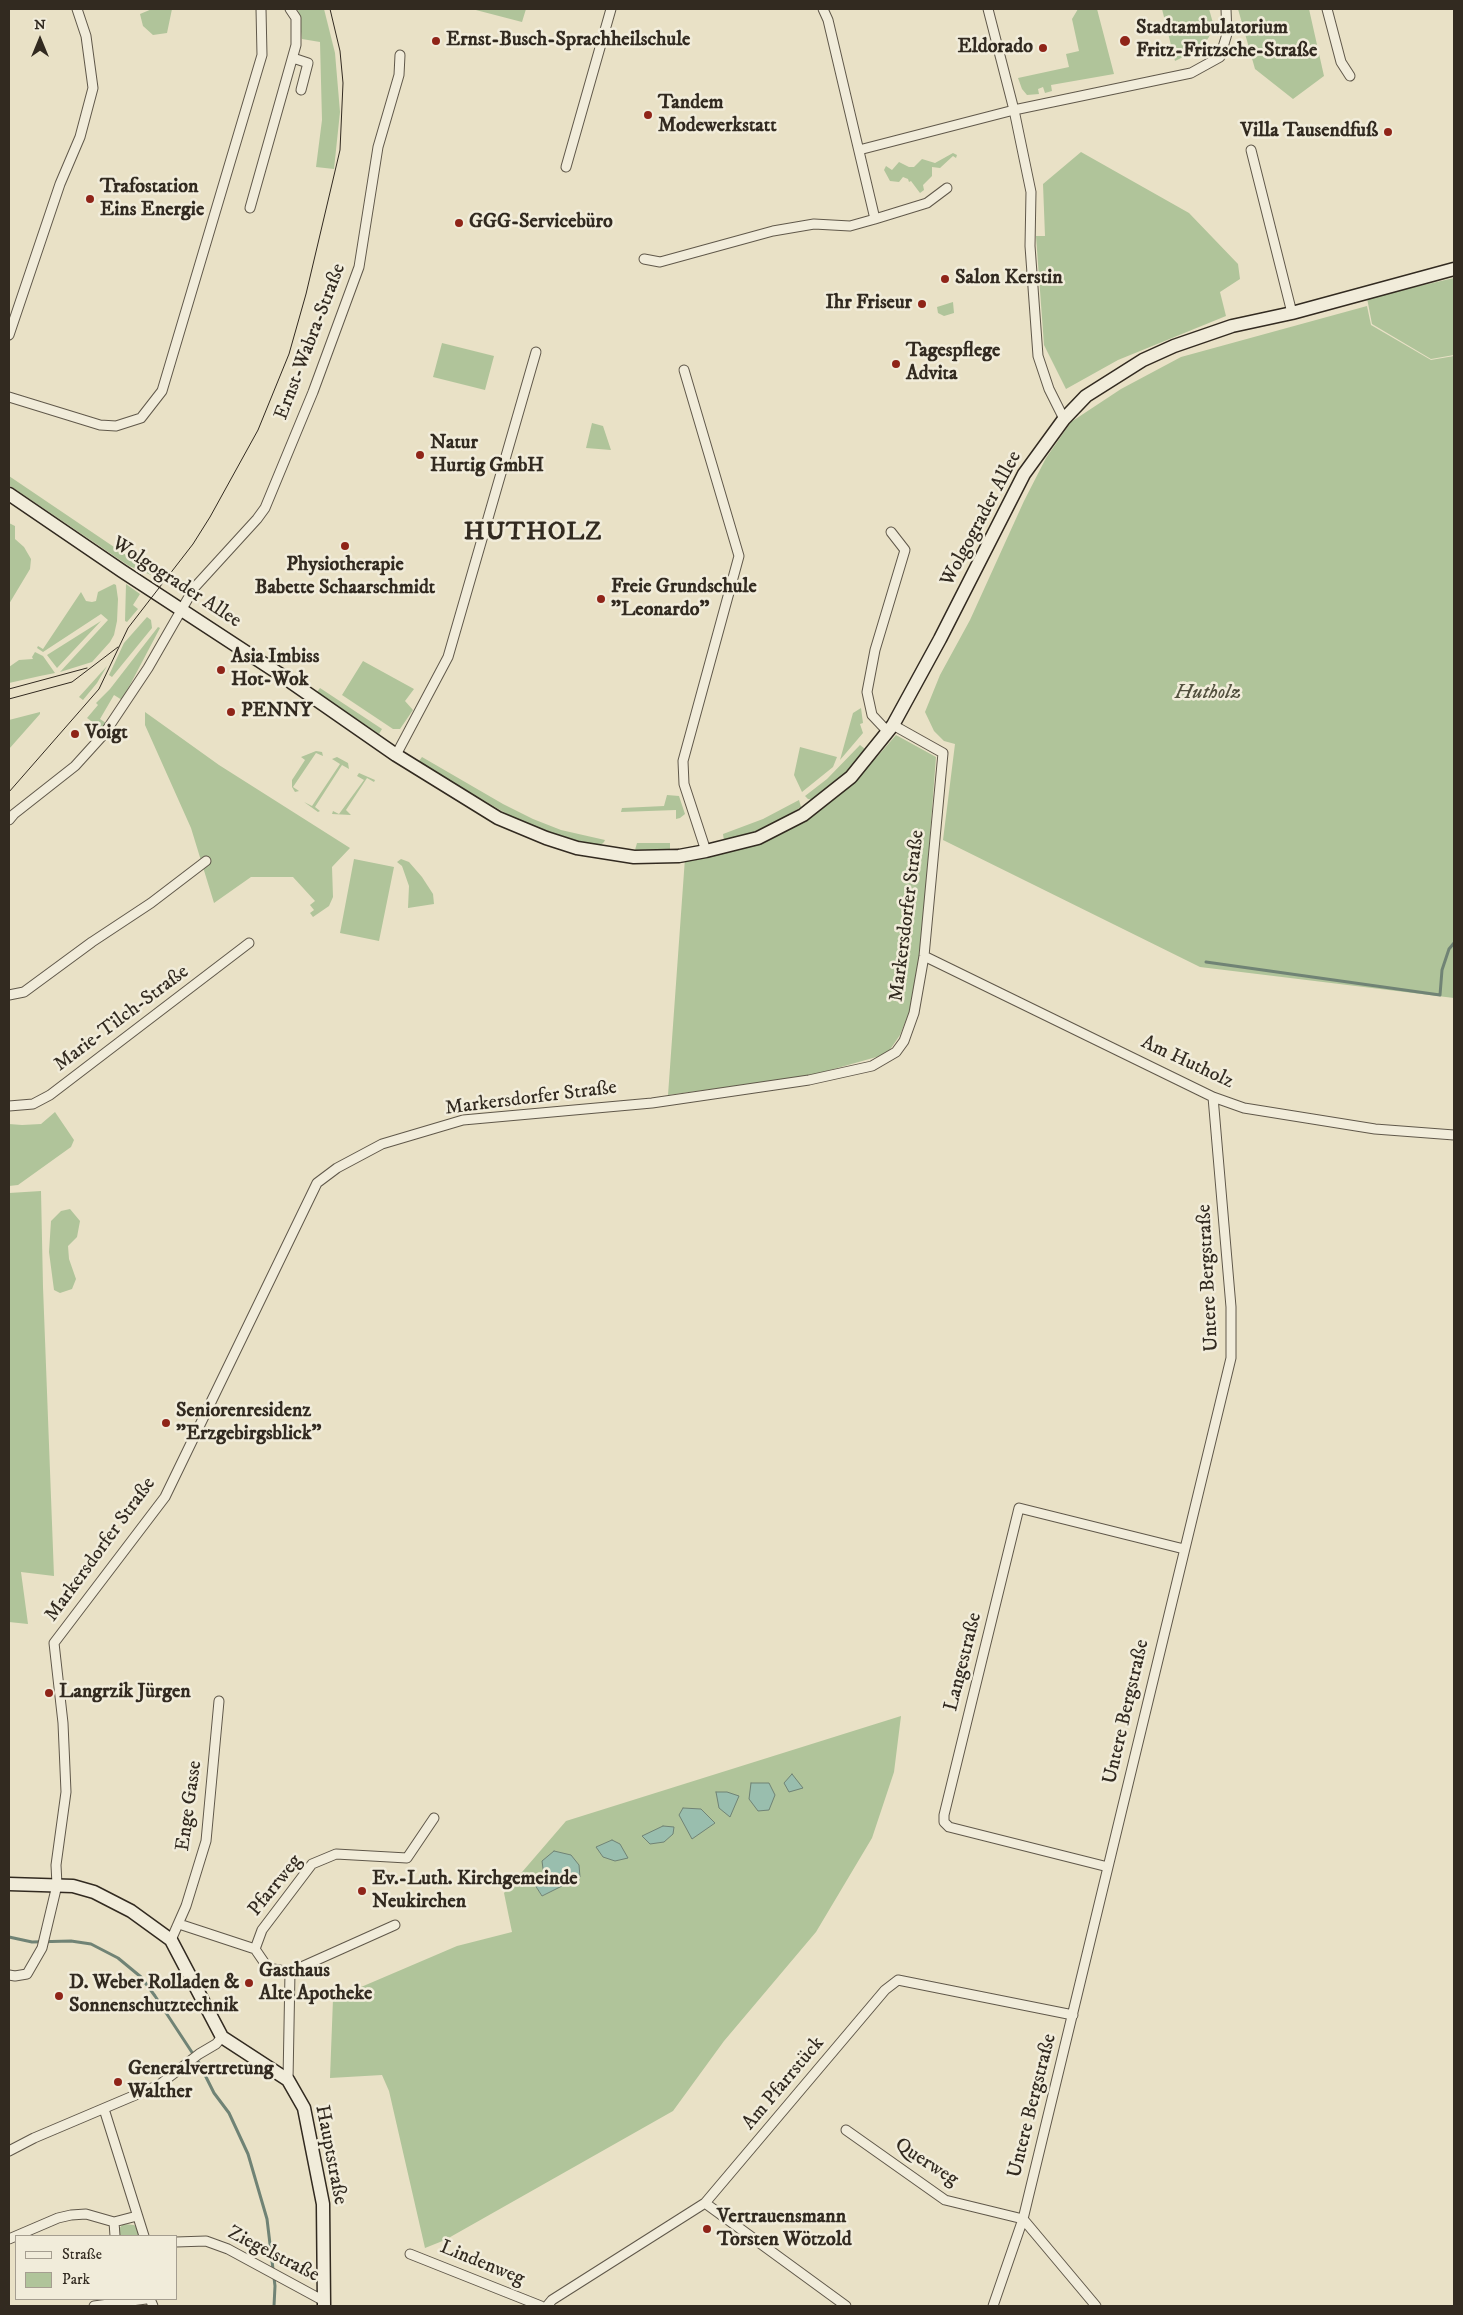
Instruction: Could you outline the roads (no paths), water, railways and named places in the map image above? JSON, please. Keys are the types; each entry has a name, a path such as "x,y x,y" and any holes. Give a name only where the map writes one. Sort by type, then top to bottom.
{"main road":[{"name":"Wolgograder Allee","path":"9,494 278,673 396,755 498,818 546,838 577,848 634,857 679,856 758,838 803,815 851,777 890,729 940,640 1024,474 1064,418 1086,396 1143,360 1174,346 1232,326 1292,313 1454,269"},
{"name":"Hauptstraße","path":"9,1884 73,1886 94,1892 131,1911 171,1940 222,2037 288,2080 304,2108 318,2170 323,2204 324,2304"}],"street":[{"path":"9,335 60,184 80,137 93,88 86,36 78,9"},
{"path":"9,397 100,424 116,426 141,418 162,390 262,56 261,9"},
{"path":"250,208 296,45 296,18 290,9"},
{"path":"566,167 612,9"},
{"path":"823,9 875,219"},
{"path":"988,9 1014,110 1031,192 1030,246 1038,356 1049,389 1064,418"},
{"path":"859,150 1014,110 1191,73 1220,57 1227,34 1226,9"},
{"path":"1327,9 1341,62 1350,76"},
{"name":"Ernst-Wabra-Straße","path":"182,609 194,588 265,508 313,392 359,267 378,147 399,75 400,55"},
{"path":"293,58 308,64 301,90"},
{"path":"1251,150 1292,313"},
{"path":"644,259 660,262 773,231 814,224 850,226 927,203 947,188"},
{"path":"396,755 448,657 536,352"},
{"path":"684,370 739,556 683,761 684,784 706,851"},
{"path":"890,729 872,715 867,692 875,650 904,550 891,532"},
{"path":"9,820 75,766 104,734 148,668 182,609"},
{"name":"Markersdorfer Straße","path":"57,1885 56,1866 66,1792 62,1723 54,1643 165,1497 317,1183 337,1168 382,1144 463,1120 652,1103 809,1080 872,1066 896,1052 904,1042 914,1013 924,956 943,753 890,729"},
{"path":"9,995 24,992 92,942 151,903 206,860"},
{"name":"Marie-Tilch-Straße","path":"9,1106 33,1104 50,1095 249,944"},
{"name":"Am Hutholz","path":"924,956 1213,1097 1244,1108 1375,1129 1454,1135"},
{"name":"Untere Bergstraße","path":"993,2306 1023,2219 1231,1358 1231,1307 1213,1097"},
{"name":"Langestraße","path":"1108,1867 949,1827 944,1822 944,1815 1019,1508 1184,1548"},
{"name":"Enge Gasse","path":"171,1940 179,1924 206,1841 219,1701"},
{"name":"Pfarrweg","path":"255,1949 262,1930 312,1864 336,1854 407,1858 434,1818"},
{"path":"9,1975 27,1974 42,1948 57,1885"},
{"name":"Pfarrweg","path":"179,1924 255,1949 268,1968 290,1972"},
{"path":"288,2080 290,1972 396,1925"},
{"name":"Am Pfarrstück","path":"547,2306 552,2300 705,2203 885,1990 898,1980 1073,2015"},
{"path":"9,2151 34,2138 159,2085 198,2054 216,2044 222,2037"},
{"path":"104,2109 144,2235"},
{"name":"Querweg","path":"846,2130 945,2200 1023,2219"},
{"path":"705,2203 846,2306"},
{"path":"18,2235 58,2218 71,2215 86,2214 114,2222 137,2216"},
{"path":"1023,2219 1096,2306"},
{"path":"114,2222 115,2235"},
{"name":"Ziegelstraße","path":"178,2242 206,2241 228,2249 324,2304"},
{"name":"Lindenweg","path":"410,2254 541,2306"},
{"path":"94,2306 139,2300"}],"waterway":[{"path":"1206,962 1440,995 1442,970 1449,949 1454,943"},
{"path":"9,1937 32,1942 71,1941 91,1944 118,1958 141,1977 155,1996 199,2063 214,2093 229,2113 248,2154 267,2219 275,2286 274,2306"}],"tram line":[{"path":"9,792 99,689 128,628 193,544 258,430 289,354 306,294 340,150 343,83 340,51 330,9"},
{"path":"9,699 72,682 118,647"},
{"path":"9,689 87,668"}],"place":[{"name":"Ernst-Busch-Sprachheilschule","path":"436,41"},
{"name":"Stadtambulatorium Fritz-Fritzsche-Straße","path":"1125,41"},
{"name":"Eldorado","path":"1043,48"},
{"name":"Tandem Modewerkstatt","path":"648,115"},
{"name":"Villa Tausendfuß","path":"1388,132"},
{"name":"Trafostation Eins Energie","path":"90,199"},
{"name":"GGG-Servicebüro","path":"459,223"},
{"name":"Salon Kerstin","path":"945,279"},
{"name":"Ihr Friseur","path":"922,304"},
{"name":"Tagespflege Advita","path":"896,364"},
{"name":"Natur Hurtig GmbH","path":"420,455"},
{"name":"Physiotherapie Babette Schaarschmidt","path":"345,546"},
{"name":"Freie Grundschule \"Leonardo\"","path":"601,599"},
{"name":"Asia Imbiss Hot-Wok","path":"221,670"},
{"name":"PENNY","path":"231,712"},
{"name":"Voigt","path":"75,734"},
{"name":"Seniorenresidenz \"Erzgebirgsblick\"","path":"166,1423"},
{"name":"Langrzik Jürgen","path":"49,1693"},
{"name":"Ev.-Luth. Kirchgemeinde Neukirchen","path":"362,1891"},
{"name":"Gasthaus Alte Apotheke","path":"249,1983"},
{"name":"D. Weber Rolladen & Sonnenschutztechnik","path":"59,1996"},
{"name":"Generalvertretung Walther","path":"118,2082"},
{"name":"Vertrauensmann Torsten Wötzold","path":"707,2229"}],"district":[{"name":"HUTHOLZ","path":"533,534"}],"park label":[{"name":"Hutholz","path":"1208,694"}]}
